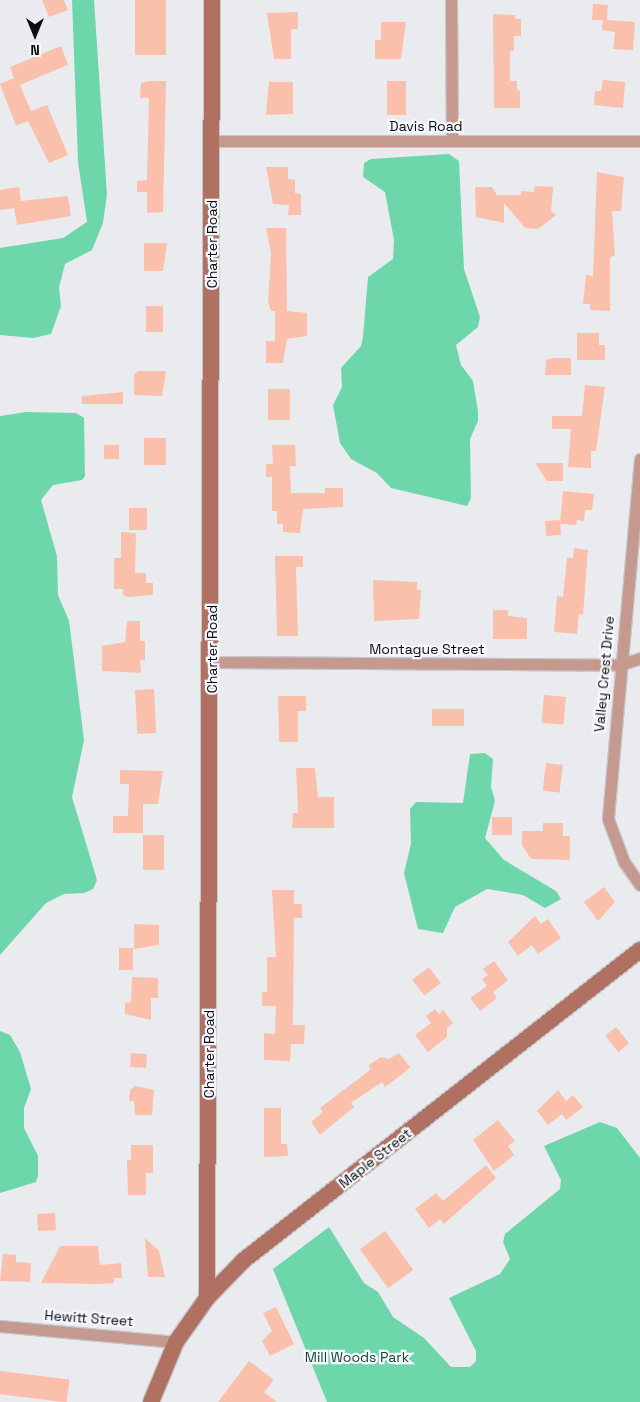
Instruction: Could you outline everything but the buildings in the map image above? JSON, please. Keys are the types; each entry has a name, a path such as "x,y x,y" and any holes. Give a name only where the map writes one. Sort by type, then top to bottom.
{"street":[{"name":"Charter Road","path":"207,1298 212,662 212,0"},
{"path":"451,0 452,141"},
{"name":"Davis Road","path":"212,141 640,141"},
{"name":"Valley Crest Drive","path":"640,459 619,665 608,819 624,862 640,885"},
{"name":"Montague Street","path":"212,662 619,665 640,658"},
{"name":"Maple Street","path":"151,1402 176,1342 207,1298 251,1255 640,950"},
{"name":"Hewitt Street","path":"0,1326 176,1342"}],"green space":[{"path":"72,0 94,0 107,195 103,223 92,250 65,264 59,287 61,306 51,334 33,338 0,335 0,248 63,238 87,222 78,162"},
{"path":"449,154 459,161 464,269 480,317 478,327 456,345 461,365 473,381 478,411 478,421 470,439 471,498 467,506 391,488 377,473 351,459 340,443 333,405 342,387 341,368 361,346 368,277 393,259 394,240 385,192 363,177 364,163 371,159"},
{"path":"26,412 76,413 84,418 85,476 82,480 53,485 41,500 57,556 58,595 69,621 84,740 72,797 97,880 93,889 84,893 64,894 46,903 0,955 0,416"},
{"path":"485,753 493,759 491,787 495,801 485,838 504,860 556,891 561,899 545,908 523,895 487,889 455,907 443,933 418,929 404,873 411,844 410,809 416,802 463,803 470,754"},
{"path":"0,1031 10,1035 20,1052 31,1089 24,1108 24,1128 38,1156 38,1176 36,1182 0,1193"},
{"name":"Mill Woods Park","path":"600,1122 617,1128 640,1158 640,1402 327,1402 273,1269 329,1227 364,1283 378,1292 393,1317 424,1338 451,1367 470,1367 476,1361 476,1351 449,1298 500,1274 510,1259 503,1242 505,1234 560,1189 561,1180 544,1146"}]}
